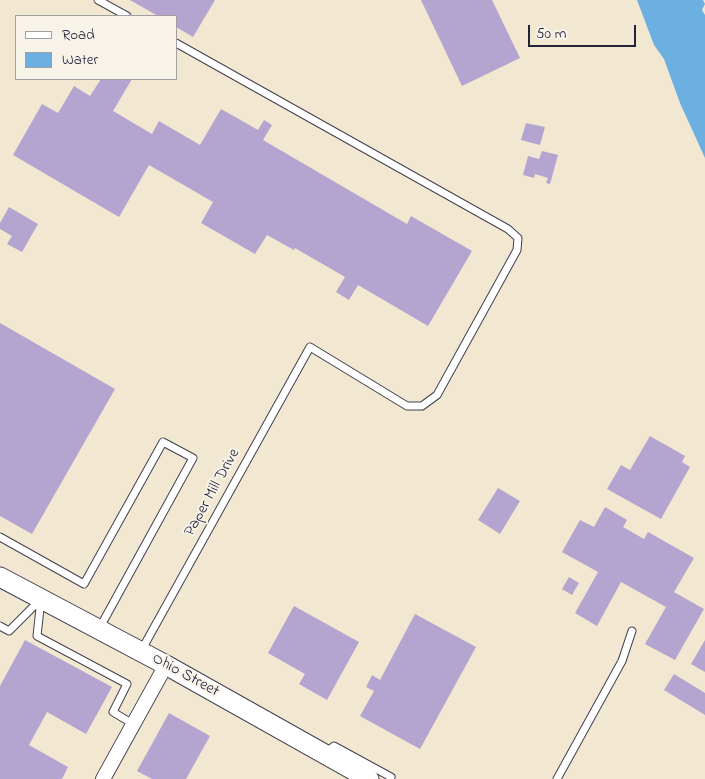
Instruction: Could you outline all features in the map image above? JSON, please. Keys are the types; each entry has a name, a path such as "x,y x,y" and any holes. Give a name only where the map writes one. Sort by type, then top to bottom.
{"street":[{"name":"Ohio Street","path":"0,577 166,665 368,779"},
{"path":"103,779 166,665"}],"lane":[{"path":"98,0 125,15"},
{"name":"Paper Mill Drive","path":"141,652 310,347 407,406 422,406 436,395 517,250 518,238 508,229 178,45"},
{"path":"0,537 84,584 163,442 193,458 99,629"},
{"path":"0,626 9,631 41,599"},
{"path":"41,599 37,636 127,684 113,712 134,724"},
{"path":"557,779 622,661 632,631"},
{"path":"324,754 334,746 390,777 390,779"}],"water":[{"path":"637,0 703,0 705,4 702,10 705,15 705,158 680,103 664,59 654,45"}],"building":[{"path":"130,0 215,0 193,37 178,28 178,15 156,15"},
{"path":"421,0 492,0 520,58 462,86"},
{"path":"100,80 131,80 113,111 152,134 159,121 200,145 221,109 258,130 264,120 272,125 263,140 407,224 411,216 472,251 428,326 358,285 349,300 336,292 345,277 295,248 294,250 267,235 255,254 201,223 213,202 149,165 119,217 13,155 42,104 58,113 74,86 90,96"},
{"path":"526,123 545,127 540,145 521,140"},
{"path":"542,151 558,155 550,184 546,183 548,178 535,174 534,178 523,175 528,156 539,159"},
{"path":"9,207 38,224 22,252 7,244 12,236 0,229 0,223"},
{"path":"0,323 115,389 32,534 0,516"},
{"path":"650,436 685,456 682,462 690,467 661,519 607,489 621,465 630,470"},
{"path":"498,488 520,501 500,534 478,520"},
{"path":"605,507 627,520 623,527 644,539 648,532 694,558 674,592 704,609 675,660 645,644 666,607 621,582 597,626 575,613 598,572 562,552 580,520 594,527"},
{"path":"569,577 579,583 572,595 562,589"},
{"path":"294,606 359,642 327,700 299,684 305,674 268,653"},
{"path":"415,614 476,647 420,749 360,716 374,691 366,687 372,675 380,680"},
{"path":"25,640 112,687 86,734 47,712 29,745 68,767 62,779 0,779 0,686"},
{"path":"705,640 705,672 691,664"},
{"path":"674,674 705,693 705,715 664,690"},
{"path":"169,713 210,736 186,779 152,779 137,771"}]}
